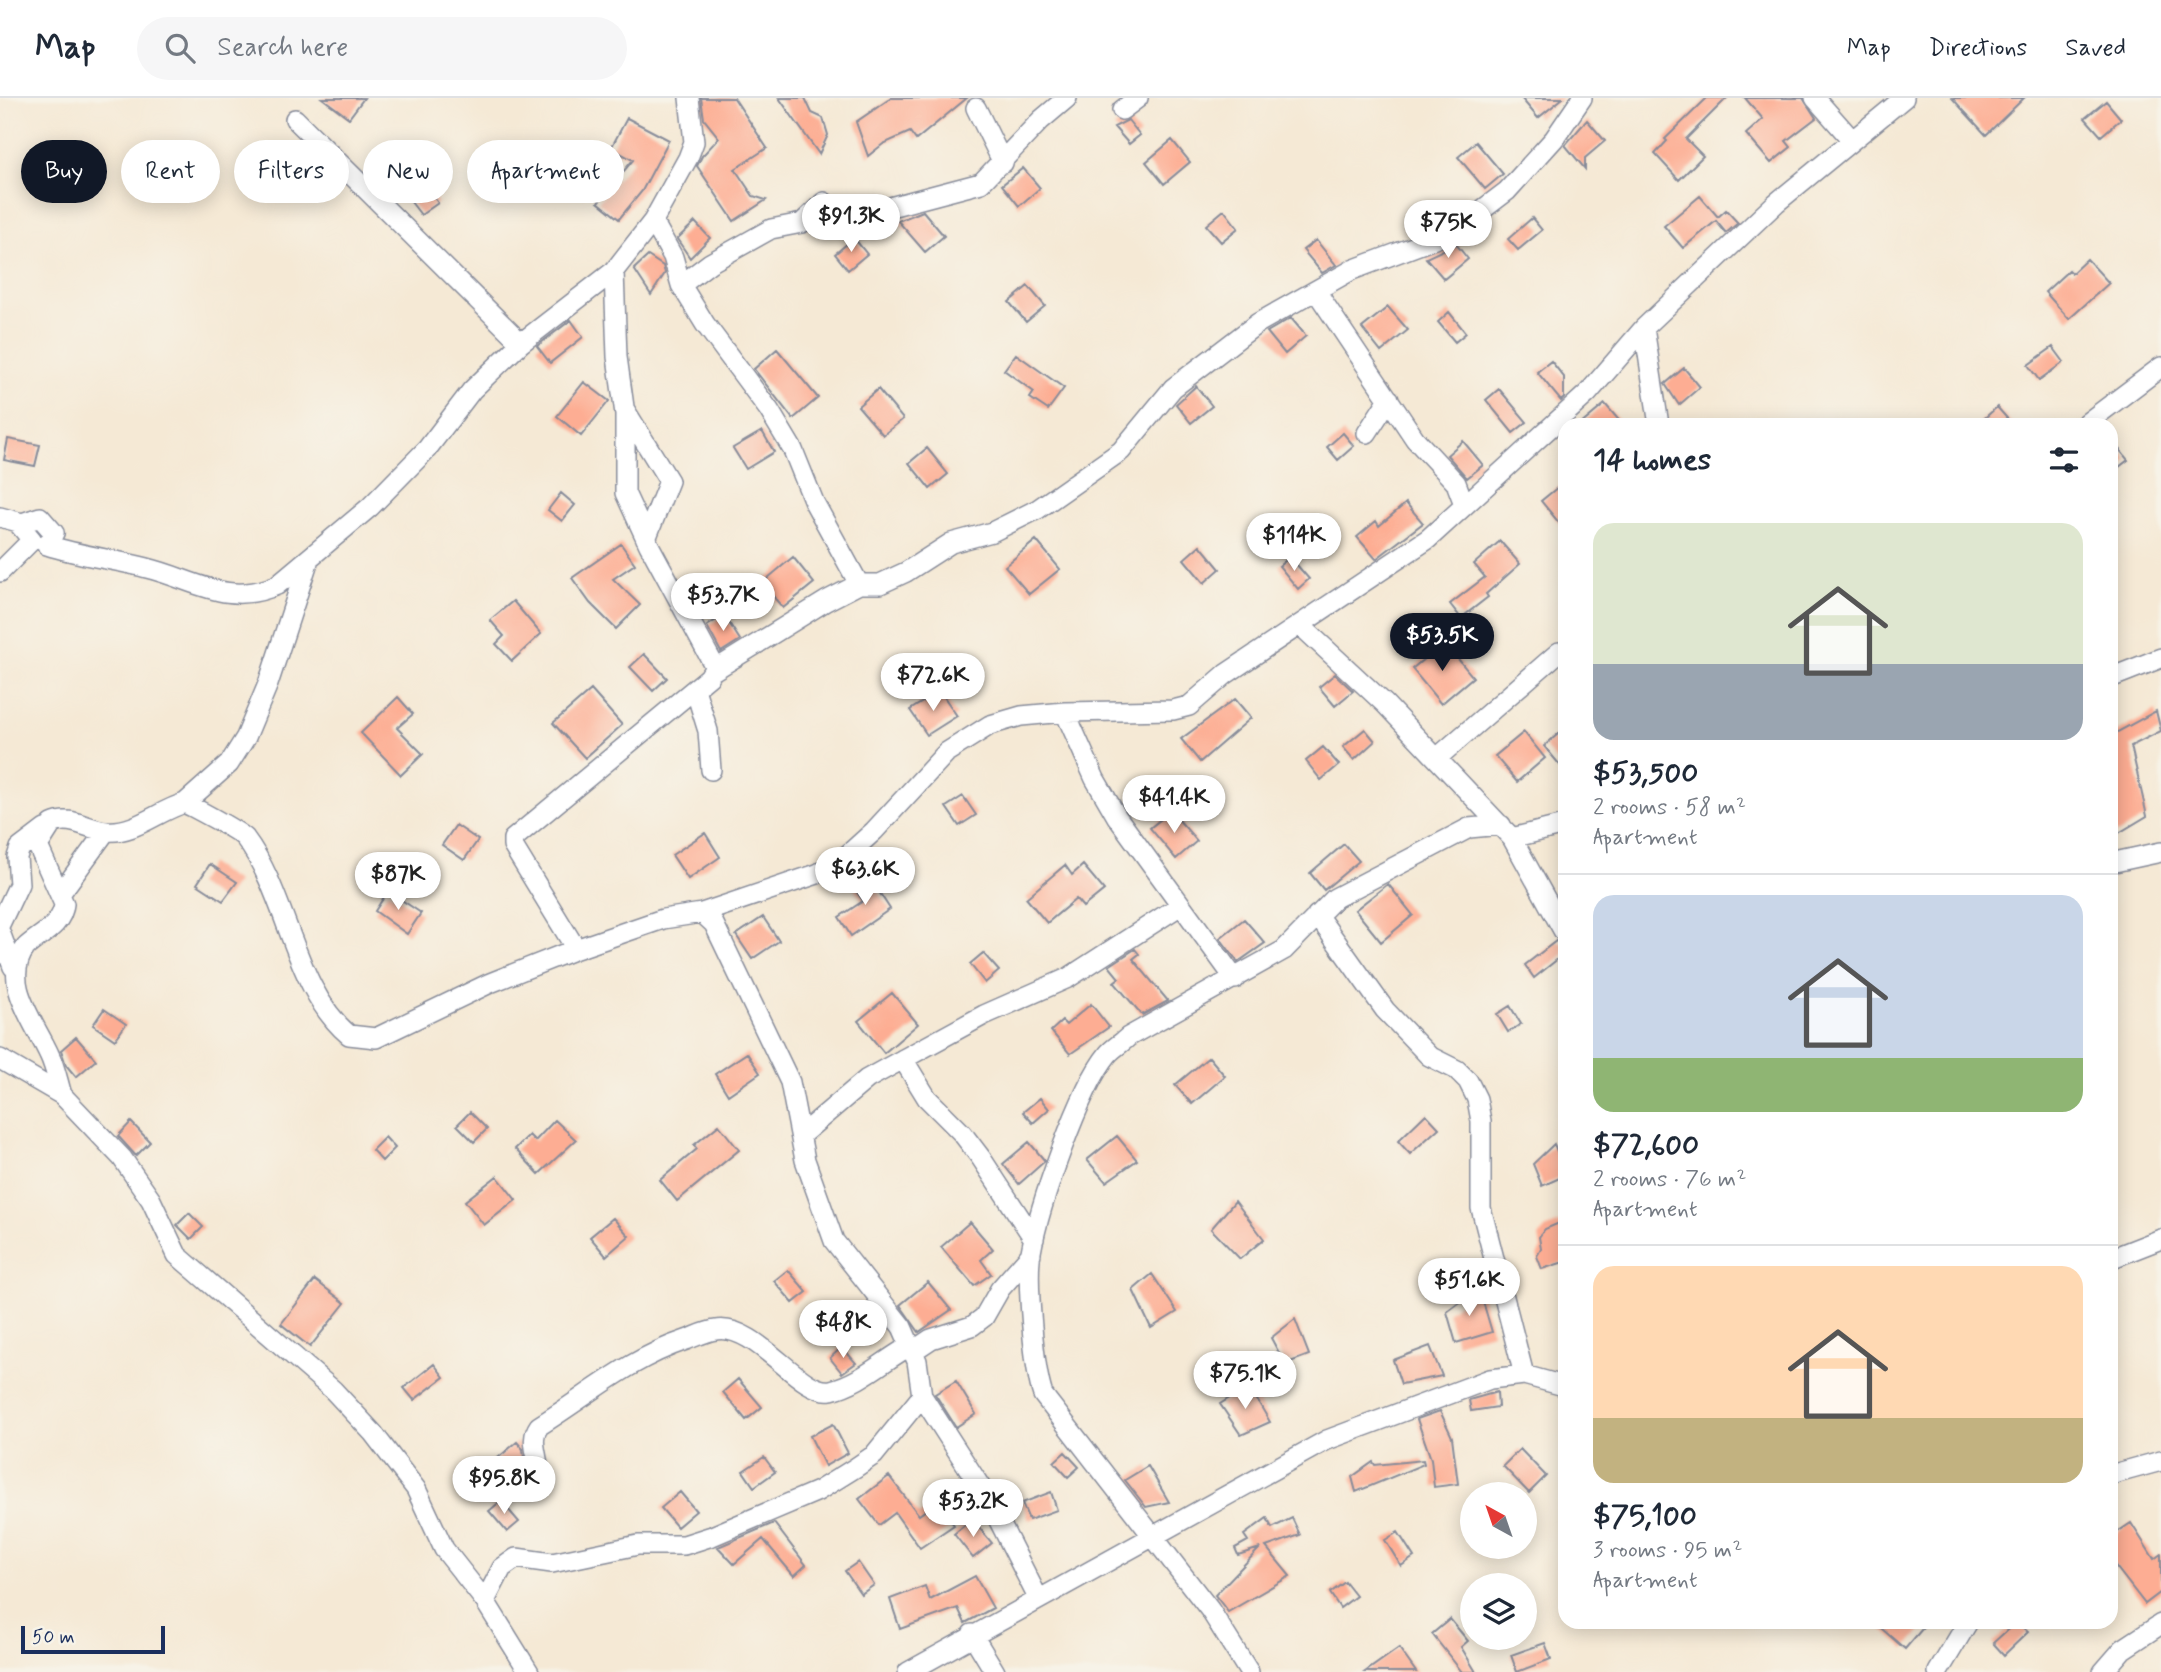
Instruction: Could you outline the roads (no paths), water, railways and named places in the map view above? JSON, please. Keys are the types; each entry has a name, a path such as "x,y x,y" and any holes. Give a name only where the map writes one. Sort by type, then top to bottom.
{"street":[{"path":"8,519 40,517 54,533 47,545 161,571 214,592 266,590 310,558 370,507 427,449 472,390 520,342 614,271 653,221 694,142 690,98"},
{"path":"1122,110 1139,98"},
{"path":"576,948 513,846 513,839 695,689 713,671 859,584 880,584 906,572 951,543 992,531 1038,509 1121,451 1173,388 1214,354 1258,323 1352,270 1453,232 1507,191 1554,139 1582,98"},
{"path":"1815,98 1852,140"},
{"path":"1560,418 1588,393 1644,328 1776,203 1903,98"},
{"path":"681,285 710,263 771,229 802,223 824,202 835,217 976,186 1003,163 1058,101"},
{"path":"976,108 1003,163"},
{"path":"295,119 520,342"},
{"path":"653,221 673,257 681,285 705,324 769,410 859,584"},
{"path":"614,271 617,357 624,408 625,493 646,539 714,664 713,671"},
{"path":"1316,291 1415,439 1456,483 1464,504"},
{"path":"1644,328 1658,418"},
{"path":"2093,418 2161,367"},
{"path":"1367,433 1389,399"},
{"path":"624,408 669,481 646,539"},
{"path":"185,803 243,835 266,876 324,1007 349,1035 376,1038 490,983 576,948 663,919 702,913 817,874 842,860 874,831 947,752 990,725 1021,716 1065,712 1181,709 1428,539 1558,420"},
{"path":"0,572 32,540 8,519"},
{"path":"0,925 19,884 17,857 20,848 52,824 69,820 106,831 145,822 185,803 229,764 246,737 268,684 310,558"},
{"path":"0,577 0,584"},
{"path":"1300,625 1385,704 1506,832 1558,922"},
{"path":"1437,758 1558,653"},
{"path":"2118,675 2161,658"},
{"path":"695,689 708,730 711,770"},
{"path":"1065,712 1095,779 1117,817 1235,979"},
{"path":"13,967 22,952 51,928 64,913 60,894 38,846 52,824"},
{"path":"1249,1672 1210,1610 1043,1395 1036,1365 1032,1246 1063,1145 1108,1055 1128,1037 1284,950 1335,898 1469,828 1506,832 1558,826"},
{"path":"60,894 106,831"},
{"path":"2118,861 2161,852"},
{"path":"801,1135 867,1079 984,1015 1068,978 1181,905"},
{"path":"702,913 714,924 790,1082 805,1160 834,1241 902,1327 918,1361 922,1396 987,1496 1038,1598"},
{"path":"1317,915 1385,1010 1429,1056 1462,1075 1477,1099 1481,1121 1481,1208 1524,1375"},
{"path":"0,932 13,967 15,994 50,1055 62,1095"},
{"path":"0,1059 62,1095 122,1158 156,1208 177,1255 333,1390 373,1433 416,1489 444,1549 485,1601 529,1672"},
{"path":"903,1059 927,1098 962,1133 981,1158 1032,1246"},
{"path":"2118,1256 2161,1239"},
{"path":"536,1478 538,1460 533,1441 538,1426 630,1363 657,1349 717,1329 733,1331 762,1346 815,1388 827,1391 871,1372 931,1339 972,1326 984,1317 1004,1283 1032,1246"},
{"path":"908,1672 972,1634 1327,1440 1490,1379 1524,1375 1558,1384"},
{"path":"485,1601 502,1568 516,1558 552,1563 638,1545 684,1545 818,1491 874,1455 922,1396"},
{"path":"2118,1473 2161,1461"},
{"path":"2103,1672 2123,1649 2159,1628"},
{"path":"1942,1671 1964,1629"},
{"path":"972,1634 995,1672"}]}
